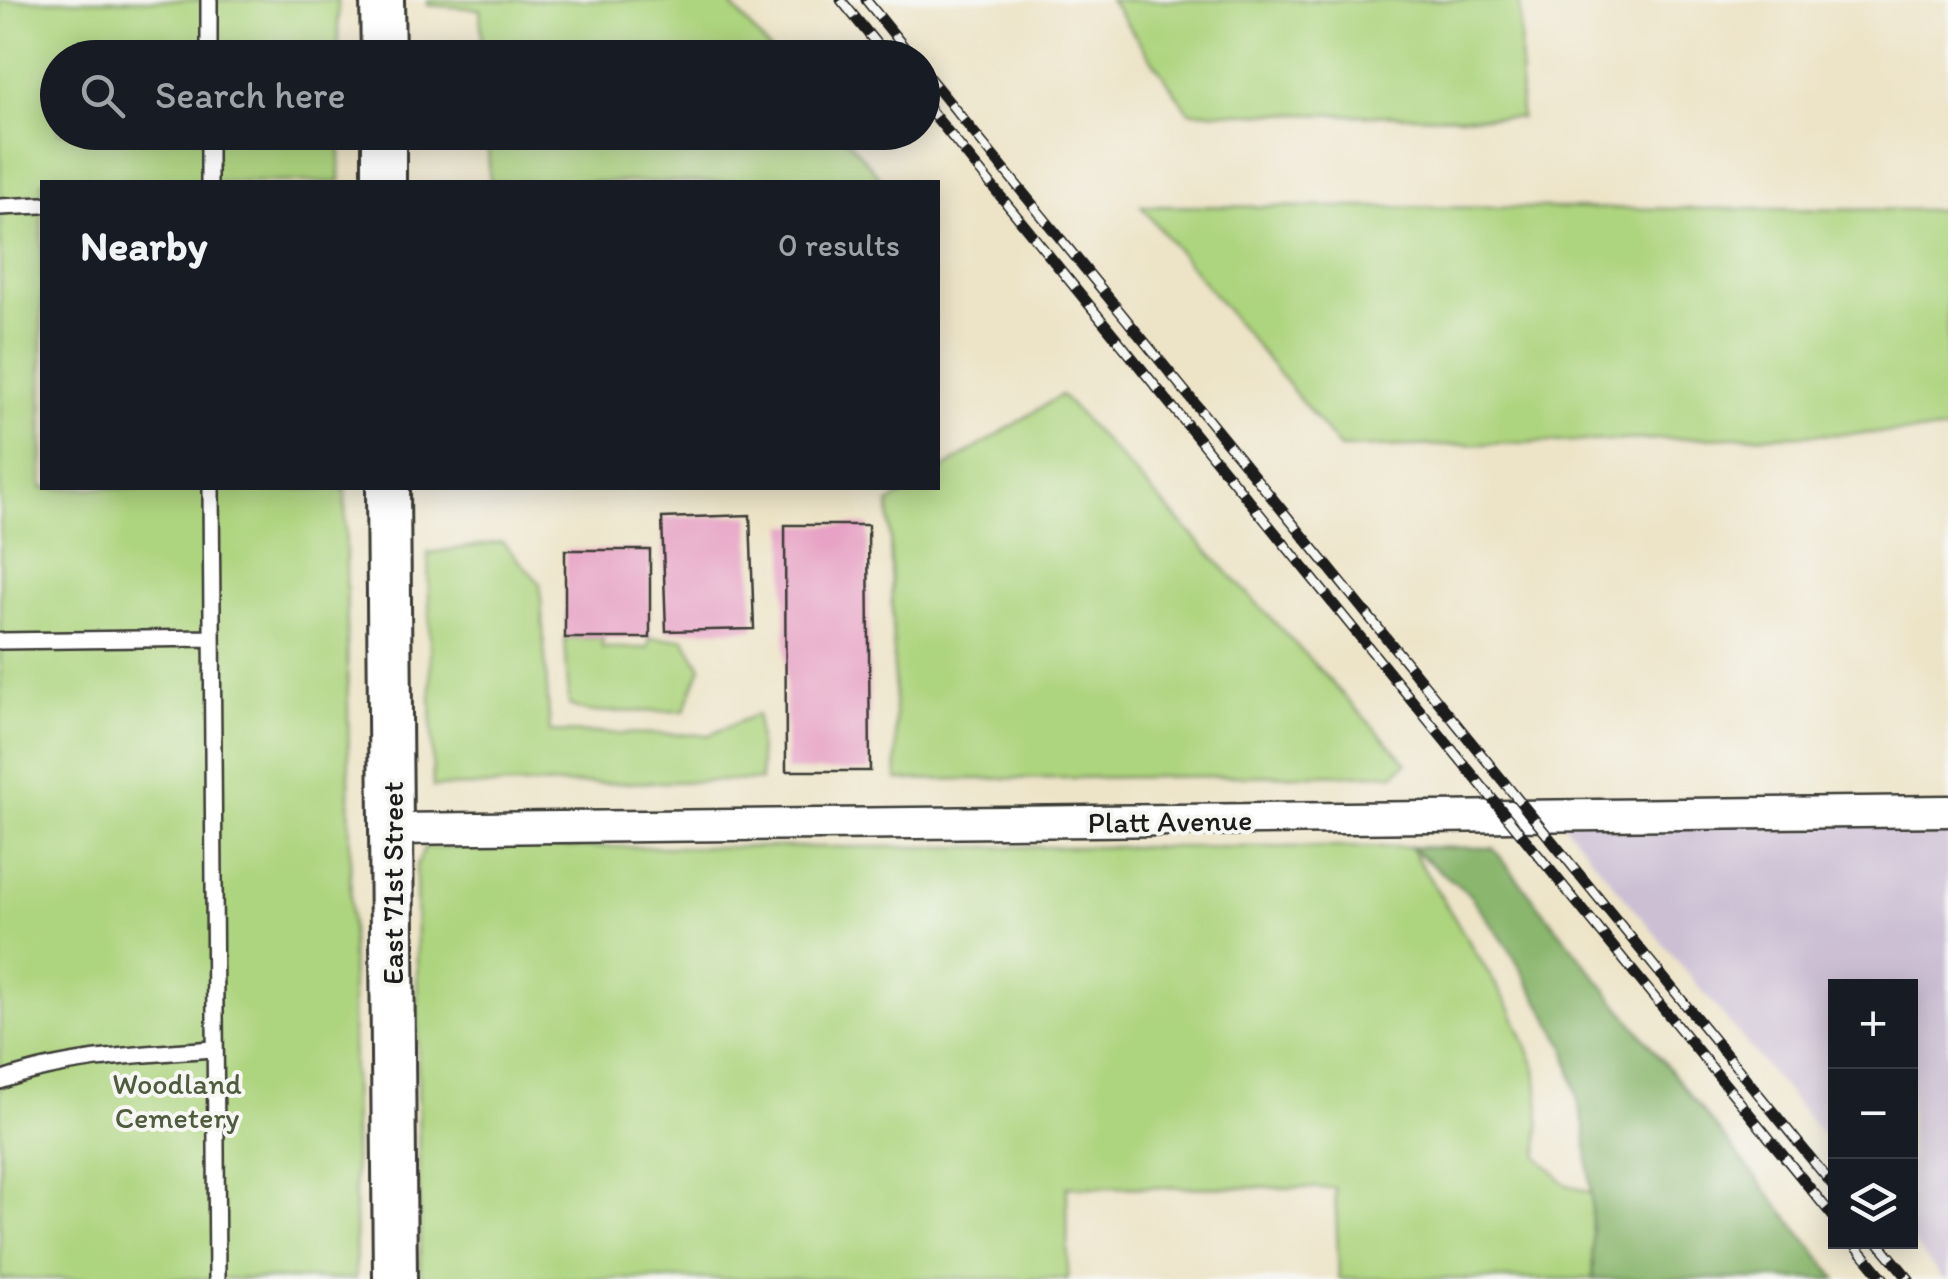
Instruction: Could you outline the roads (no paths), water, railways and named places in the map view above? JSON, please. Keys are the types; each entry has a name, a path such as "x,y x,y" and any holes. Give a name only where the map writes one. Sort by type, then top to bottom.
{"street":[{"path":"382,0 383,40"},
{"path":"384,150 384,180"},
{"name":"East 71st Street","path":"388,490 395,1279"},
{"name":"Platt Avenue","path":"392,829 1948,811"}],"lane":[{"path":"209,0 209,40"},
{"path":"209,150 209,180"},
{"path":"0,207 40,205"},
{"path":"210,490 217,1279"},
{"path":"0,641 211,638"},
{"path":"0,1081 104,1058 214,1049"}],"railway":[{"path":"841,0 873,40"},
{"path":"866,0 898,40"},
{"path":"940,91 1828,1179"},
{"path":"940,122 1828,1210"},
{"path":"1859,1249 1884,1279"},
{"path":"1884,1249 1909,1279"}],"park label":[{"name":"Woodland Cemetery","path":"177,1100"}]}
